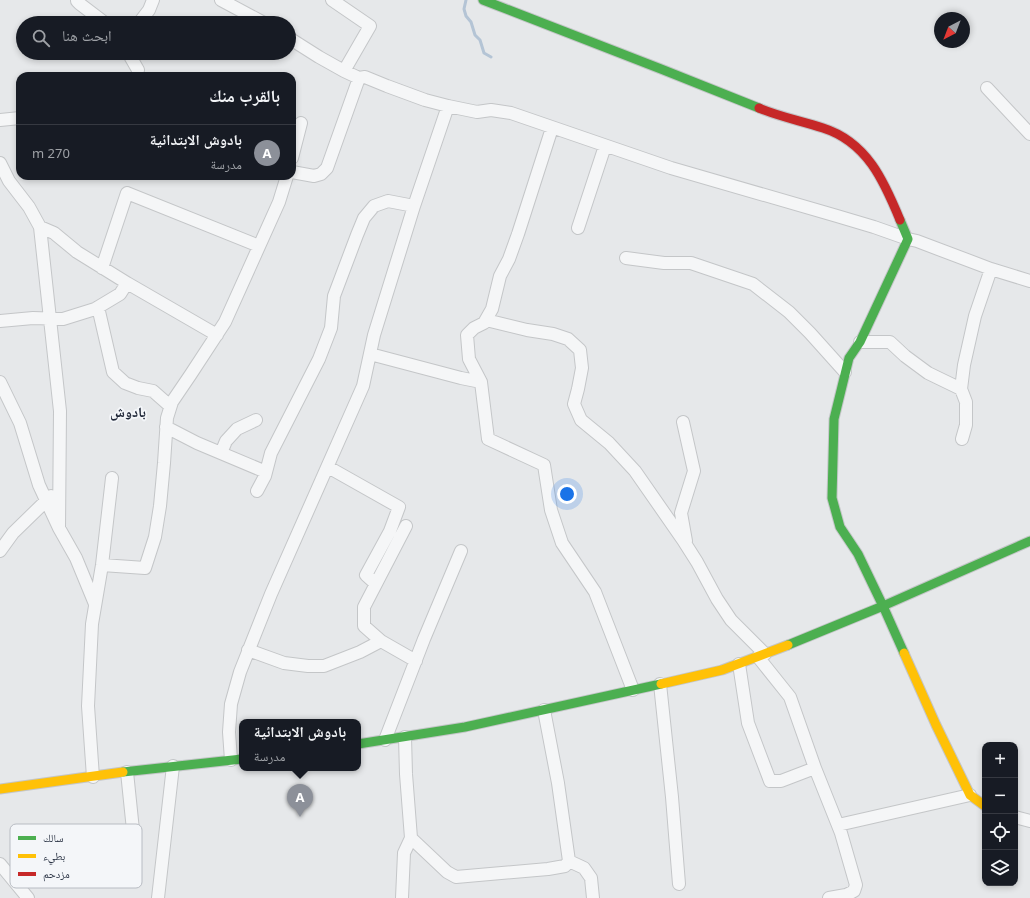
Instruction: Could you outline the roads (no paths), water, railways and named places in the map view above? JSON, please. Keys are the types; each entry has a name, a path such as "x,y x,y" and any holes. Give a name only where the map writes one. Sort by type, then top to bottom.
{"street":[{"path":"78,0 77,1 80,4 96,16"},
{"path":"144,16 149,10 153,0"},
{"path":"221,0 251,16"},
{"path":"332,0 370,26 344,71"},
{"path":"483,0 776,115 835,131 855,145 869,159 883,182 908,239 860,342 848,358 834,419 832,498 840,527 858,554 970,795 982,804"},
{"path":"296,42 319,57 359,78 365,77 425,100 477,112 491,110 511,113 671,168 874,227 917,241 991,269 1030,281"},
{"path":"132,60 138,70"},
{"path":"296,173 314,176 321,174 327,168 359,78"},
{"path":"987,88 1028,130"},
{"path":"0,789 173,766 236,760 229,732 231,704 240,672 271,594 363,386 374,335 414,206 448,106"},
{"path":"0,120 16,118"},
{"path":"296,142 301,123"},
{"path":"552,128 518,234 509,259 500,276 492,309 484,323 474,328 468,335 469,359 480,382 488,439 544,465 551,510 562,542 595,592 633,690"},
{"path":"578,228 605,146"},
{"path":"0,163 9,180 29,207 40,227 60,411 59,528"},
{"path":"102,565 145,568 155,537 164,463 167,418 170,406 225,322 279,202 286,180"},
{"path":"102,268 127,193 260,246"},
{"path":"257,491 265,476 271,453 319,359 331,328 334,296 356,235 364,218 374,206 388,201 414,206"},
{"path":"40,227 54,233 77,252 102,268 217,335"},
{"path":"626,258 664,263 691,263 753,284 789,312 845,372"},
{"path":"962,439 966,425 966,402 961,389 964,365 975,316 991,269"},
{"path":"0,321 32,318 63,319 98,307 120,294 127,283"},
{"path":"98,307 114,372 125,383 138,388 153,391 170,406"},
{"path":"486,320 527,330 553,334 568,339 580,350 582,368 574,404 581,420 609,443 634,471 688,548 717,599 731,620 761,655 790,697 815,768 838,825 861,898"},
{"path":"860,342 890,342 905,356 928,373 961,389"},
{"path":"370,354 480,382"},
{"path":"0,382 20,423 39,485 59,528 76,558 95,604"},
{"path":"221,453 226,441 237,429 256,420"},
{"path":"683,422 694,471 680,513 688,548"},
{"path":"166,427 197,443 266,472"},
{"path":"328,467 399,507 390,531 366,575 376,584"},
{"path":"93,777 88,706 92,624 102,565 112,478"},
{"path":"0,551 13,533 59,488"},
{"path":"406,526 364,607 364,626 381,641 416,661"},
{"path":"361,744 465,727 722,670 883,606 1030,541"},
{"path":"385,740 424,639 461,551"},
{"path":"248,650 284,663 324,666 360,652 381,641"},
{"path":"739,664 748,723 770,781 781,781 815,768"},
{"path":"660,684 672,796 679,884"},
{"path":"411,838 447,872 456,877 548,869 565,866 569,860 558,783 544,710"},
{"path":"402,898 404,853 411,838 405,737"},
{"path":"158,898 173,766"},
{"path":"127,772 132,824"},
{"path":"838,825 970,795"},
{"path":"1018,818 1030,821"},
{"path":"569,860 584,868 591,878 593,898"},
{"path":"0,864 10,876"},
{"path":"829,898 846,895 854,891 856,885"},
{"path":"20,888 28,898"}],"waterway":[{"path":"466,0 464,9 466,16 471,22 475,35 480,40 484,53 491,57"}],"place":[{"name":"بادوش الابتدائية","path":"300,817"}],"district":[{"name":"بادوش","path":"128,411"}]}
